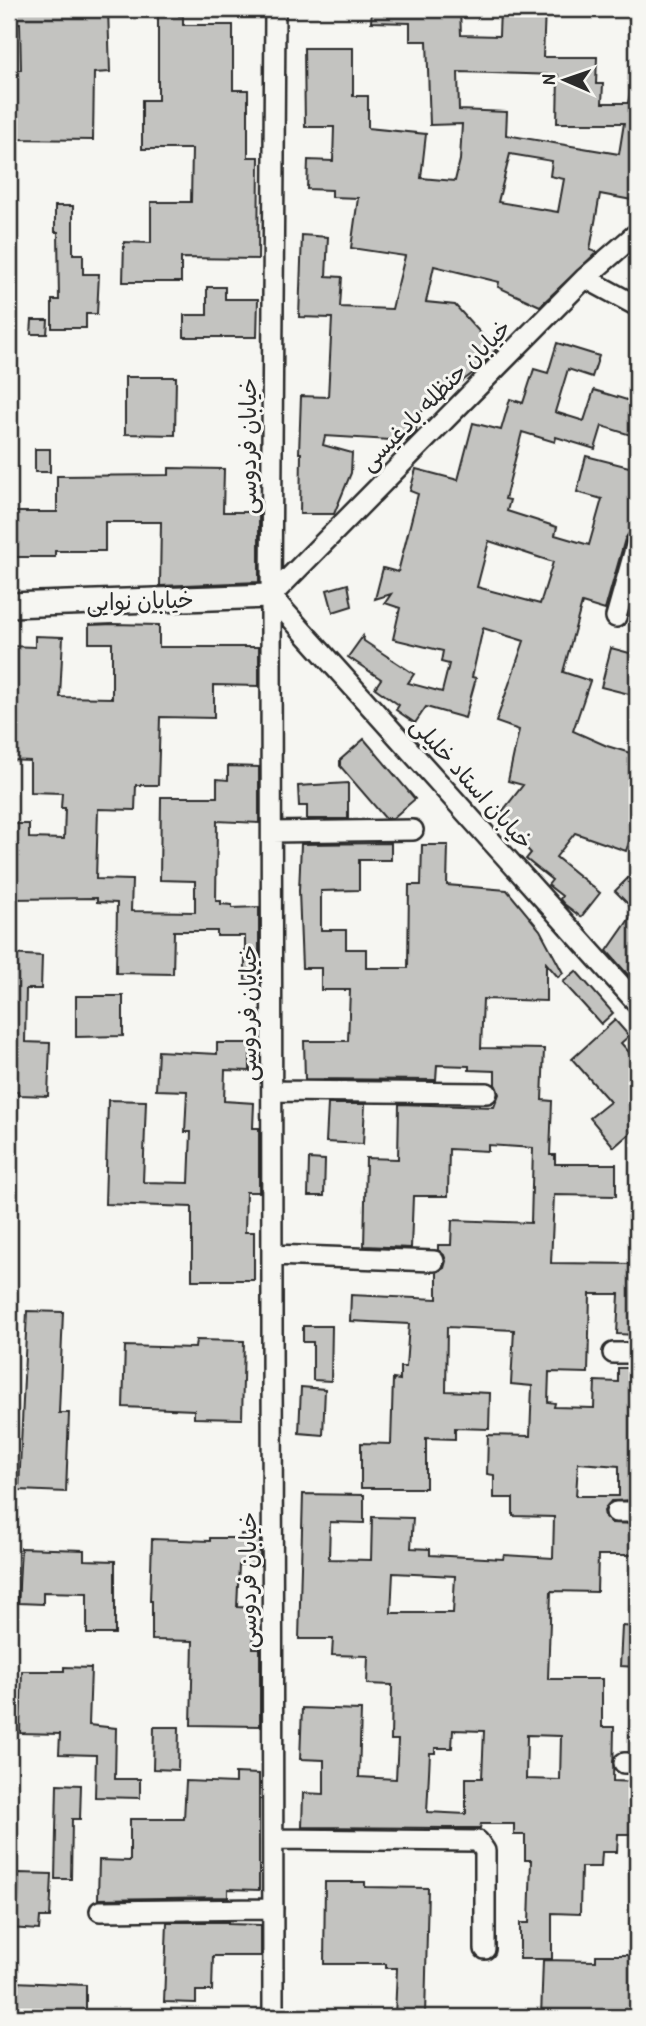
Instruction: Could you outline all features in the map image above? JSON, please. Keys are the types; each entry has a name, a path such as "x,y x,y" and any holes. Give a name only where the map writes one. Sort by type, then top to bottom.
{"street":[{"name":"خیابان فردوسی","path":"273,2017 271,596 275,9"},
{"name":"خیابان حنظله بادغیسی","path":"271,596 585,278 637,233"},
{"path":"585,278 637,306"},
{"path":"616,617 637,542"},
{"name":"خیابان نوایی","path":"9,606 271,596"},
{"name":"خیابان استاد خلیلی","path":"271,596 637,1003"},
{"path":"272,832 413,830"},
{"path":"272,1091 486,1093"},
{"path":"273,1255 434,1261"},
{"path":"613,1353 637,1353"},
{"path":"616,1512 637,1513"},
{"path":"273,1839 478,1841 485,1851 485,1949"},
{"path":"100,1911 273,1909"}],"building":[{"path":"9,9 108,9 110,72 94,73 93,140 9,139 12,70 21,70 20,23 9,23"},
{"path":"158,9 179,9 179,16 183,16 183,25 233,25 233,90 248,90 248,157 259,157 258,259 181,258 181,282 123,282 124,242 151,243 151,202 191,202 192,149 142,149 142,100 158,100"},
{"path":"372,9 460,9 461,35 499,36 500,9 545,9 543,57 597,57 596,84 603,84 602,103 628,103 630,94 637,94 637,201 600,194 590,250 597,252 540,306 498,287 499,282 434,266 426,302 455,305 496,350 477,370 417,415 416,432 407,441 325,436 323,445 352,453 351,473 334,514 300,514 301,396 328,397 332,318 299,317 302,235 328,237 326,276 342,277 340,307 392,309 405,256 351,248 358,198 332,197 332,190 307,189 308,160 333,161 334,127 305,127 304,48 353,48 353,96 368,96 368,128 426,134 421,178 455,181 460,160 462,124 430,125 427,41 410,41 410,23 371,22","holes":["458,72 558,75 557,123 624,123 619,154 506,135 507,112 459,110","510,154 552,161 550,176 564,179 558,212 498,202"]},
{"path":"55,206 73,206 73,254 83,254 83,274 99,274 97,314 86,314 86,328 52,328 52,300 59,300"},
{"path":"207,287 225,287 225,299 258,299 257,337 184,337 184,315 207,315"},
{"path":"32,320 48,320 47,334 31,334"},
{"path":"557,343 599,356 592,377 568,369 555,412 584,421 594,390 637,403 637,437 602,426 595,449 556,437 555,442 522,432 505,499 510,500 507,511 557,527 555,535 589,545 602,499 577,492 586,456 637,469 637,530 629,533 625,539 605,610 582,603 563,672 590,681 573,731 607,746 637,755 637,819 626,851 575,833 556,857 600,893 581,917 564,904 560,899 562,896 548,885 552,880 526,859 531,853 498,817 523,785 508,781 519,730 496,722 524,641 483,628 472,677 476,678 465,718 426,707 415,723 396,710 399,705 375,688 381,679 348,657 363,636 364,641 414,674 408,683 442,692 449,664 441,662 443,651 393,639 400,608 385,603 391,594 375,599 383,568 398,572 418,494 410,491 416,469 458,480 473,423 501,430 510,399 523,403 534,369 548,373","holes":["489,541 553,562 540,604 477,587"]},
{"path":"125,377 176,377 175,435 125,434"},
{"path":"35,449 50,449 50,472 35,472"},
{"path":"169,468 224,469 223,512 259,512 259,582 160,586 161,522 105,522 105,551 55,551 55,557 9,557 9,512 57,512 57,476 169,475"},
{"path":"348,584 352,606 333,612 327,590"},
{"path":"89,625 159,625 159,647 259,647 259,686 214,685 214,718 160,717 158,785 136,785 135,810 98,809 96,879 132,880 131,911 195,912 195,881 160,880 161,797 217,797 217,779 228,780 228,766 259,767 259,823 217,821 216,901 232,905 232,908 259,907 259,980 245,980 245,936 217,936 217,931 174,931 173,974 116,973 117,903 97,902 97,898 9,899 9,824 29,824 29,838 64,839 65,808 61,808 62,793 30,792 30,761 9,760 9,646 35,647 35,636 63,637 60,697 112,698 112,643 89,643"},
{"path":"611,648 637,655 637,696 601,687"},
{"path":"364,739 415,799 393,818 385,818 340,766 340,760"},
{"path":"348,783 348,819 307,819 307,806 299,806 298,786"},
{"path":"391,843 391,860 359,860 359,890 321,891 321,930 346,930 346,949 366,949 366,968 408,968 409,885 421,885 422,845 448,845 447,885 507,890 540,930 563,973 558,977 546,963 546,1001 483,999 481,1048 544,1049 542,1100 552,1101 550,1155 555,1155 555,1164 616,1164 616,1196 554,1195 551,1263 637,1264 637,1335 617,1334 619,1294 590,1294 588,1373 549,1372 548,1402 555,1403 554,1407 594,1408 595,1381 618,1382 618,1368 637,1368 637,1500 611,1501 604,1511 605,1517 611,1523 637,1524 637,1555 598,1555 597,1592 551,1591 548,1679 602,1679 602,1727 614,1727 613,1781 637,1782 637,1834 618,1834 617,1852 602,1852 601,1867 581,1867 580,1914 552,1913 552,1959 520,1959 520,1923 529,1923 531,1860 525,1860 525,1835 514,1835 514,1824 481,1824 480,1828 302,1827 303,1793 324,1794 324,1760 300,1759 302,1708 361,1710 359,1777 396,1779 398,1740 391,1740 392,1685 367,1684 368,1656 332,1655 333,1639 299,1639 303,1494 364,1495 364,1523 330,1522 329,1559 371,1560 372,1517 413,1518 411,1548 430,1549 430,1555 503,1559 504,1555 553,1558 554,1517 513,1516 513,1498 494,1498 494,1475 487,1474 488,1435 530,1436 532,1386 511,1384 514,1330 447,1327 446,1391 490,1393 489,1429 455,1428 455,1439 426,1438 426,1488 361,1488 361,1443 391,1444 393,1379 400,1380 400,1367 406,1367 409,1324 350,1321 351,1295 437,1299 437,1272 444,1268 446,1261 438,1250 438,1245 451,1245 452,1220 531,1223 533,1148 488,1145 488,1151 449,1149 448,1196 413,1196 411,1248 364,1246 366,1158 398,1159 399,1104 494,1107 499,1094 495,1084 495,1071 469,1070 469,1066 437,1065 436,1080 305,1079 304,1041 348,1041 350,990 321,990 321,968 302,968 299,891 301,844","holes":["578,1463 619,1466 619,1496 576,1496","393,1573 455,1576 453,1613 391,1613","453,1730 484,1731 482,1778 466,1778 466,1814 427,1812 430,1753 435,1753 435,1748 452,1748","527,1735 561,1736 560,1780 526,1779"]},
{"path":"630,876 637,884 637,899 630,906 615,891"},
{"path":"637,908 637,985 607,951"},
{"path":"9,954 42,956 41,989 26,989 25,1042 50,1043 48,1096 9,1092"},
{"path":"576,971 613,1013 601,1024 563,982"},
{"path":"76,996 123,996 123,1036 76,1037"},
{"path":"615,1020 629,1036 621,1043 637,1061 637,1127 614,1147 590,1118 610,1102 572,1059"},
{"path":"217,1043 250,1043 250,1071 225,1070 224,1101 254,1103 253,1128 259,1128 259,1192 246,1192 245,1232 254,1232 254,1280 192,1280 192,1207 105,1204 108,1100 146,1101 143,1182 189,1183 191,1132 185,1132 187,1091 156,1090 158,1051 217,1054"},
{"path":"328,1104 365,1104 363,1144 326,1142"},
{"path":"309,1159 325,1160 324,1196 308,1196"},
{"path":"27,1311 63,1312 59,1413 69,1413 66,1492 19,1490"},
{"path":"303,1326 332,1326 331,1381 313,1380 313,1342 303,1342"},
{"path":"196,1340 244,1341 242,1419 194,1418 194,1410 123,1407 125,1346 195,1348"},
{"path":"301,1387 325,1389 323,1435 299,1433"},
{"path":"241,1534 260,1535 260,1565 239,1565 237,1607 255,1608 253,1648 260,1648 260,1726 191,1725 193,1641 152,1640 152,1539 210,1541 210,1538 241,1538"},
{"path":"21,1548 84,1550 84,1560 115,1561 115,1634 87,1634 87,1593 43,1592 43,1604 18,1603"},
{"path":"622,1626 637,1627 637,1667 620,1666"},
{"path":"64,1667 91,1668 89,1725 116,1728 115,1779 140,1779 140,1798 95,1797 96,1755 59,1754 60,1734 20,1733 22,1671 64,1671"},
{"path":"154,1727 179,1727 178,1770 153,1769"},
{"path":"235,1773 259,1774 259,1890 228,1889 228,1897 98,1899 99,1860 130,1861 130,1819 184,1819 186,1781 235,1783"},
{"path":"57,1784 81,1785 80,1819 72,1819 71,1879 55,1879"},
{"path":"19,1873 52,1874 50,1917 40,1917 39,1930 9,1928 9,1902 18,1902"},
{"path":"325,1882 365,1882 365,1887 428,1888 425,2017 395,2017 397,1968 386,1968 386,1964 324,1964"},
{"path":"167,1922 261,1925 261,1956 213,1956 212,1991 196,1991 196,2003 164,2002"},
{"path":"596,1955 637,1955 637,2007 629,2007 629,2012 589,2011 589,2017 541,2017 543,1960 596,1961"},
{"path":"14,1982 86,1985 86,2017 14,2017"}]}
